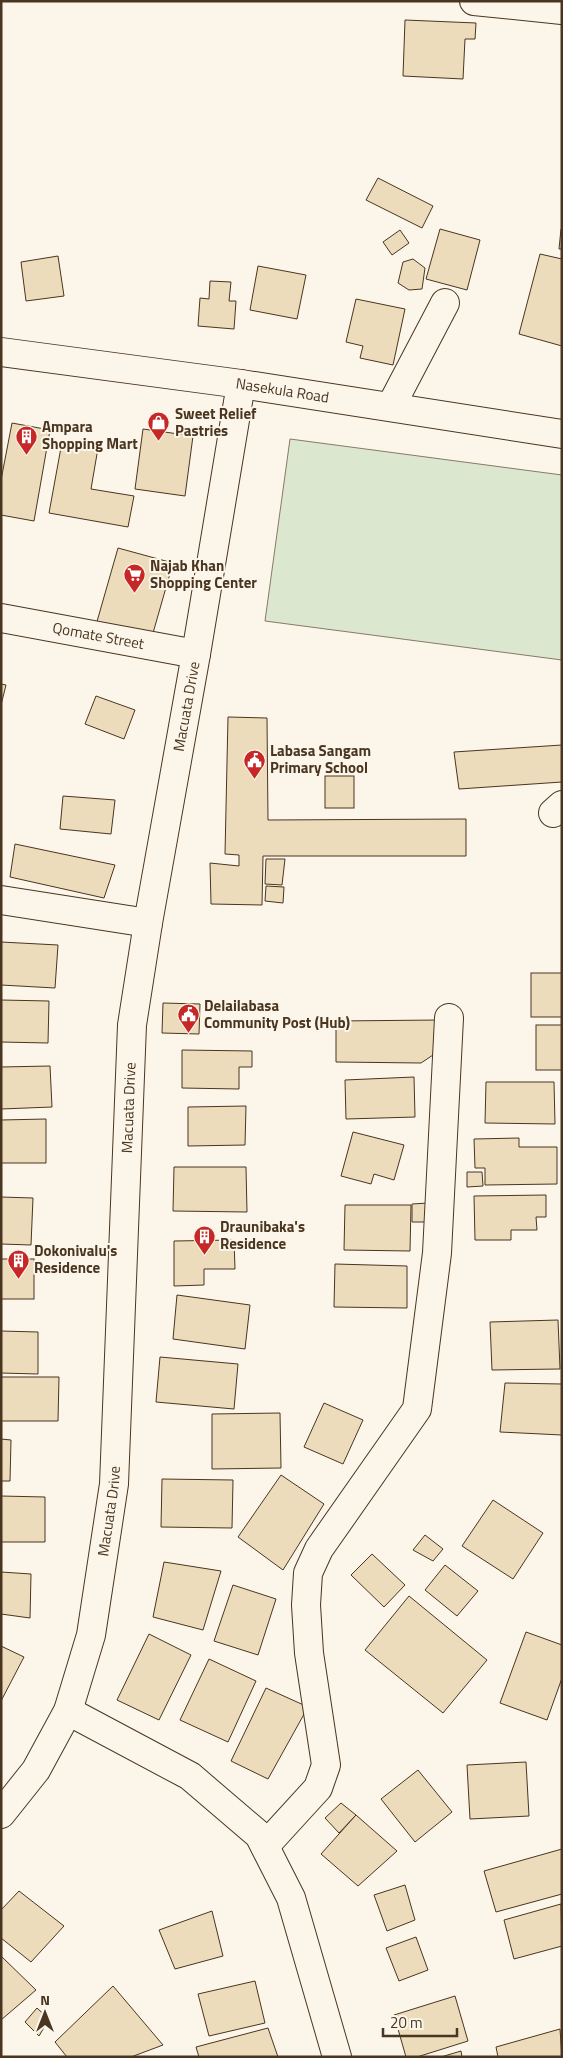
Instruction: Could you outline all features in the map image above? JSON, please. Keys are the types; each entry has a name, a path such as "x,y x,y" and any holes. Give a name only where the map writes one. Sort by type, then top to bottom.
{"street":[{"path":"474,1 562,10"},
{"path":"391,406 445,304"},
{"name":"Nasekula Road","path":"1,352 241,384 562,434"},
{"name":"Macuata Drive","path":"1,1814 36,1770 68,1711 91,1635 114,1484 132,1024 241,384"},
{"name":"Qomate Street","path":"1,618 196,654"},
{"path":"1,900 148,923"},
{"path":"265,1846 318,1788 326,1765 309,1653 306,1605 308,1573 319,1549 417,1410 437,1254 449,1018"},
{"path":"68,1711 190,1776 259,1835 291,1898 337,2057"}],"green space":[{"path":"290,439 562,475 562,660 265,621"}],"building":[{"path":"405,20 476,23 475,39 465,39 463,79 403,76"},
{"path":"378,178 433,206 422,228 366,200"},
{"path":"440,229 480,240 467,290 426,279"},
{"path":"561,229 562,249 559,249"},
{"path":"400,230 409,243 392,255 383,242"},
{"path":"540,254 562,259 562,346 519,334"},
{"path":"58,256 64,296 26,301 21,262"},
{"path":"413,259 425,268 422,289 409,290 398,283 403,262"},
{"path":"258,266 306,275 297,319 250,310"},
{"path":"210,281 231,282 229,301 236,301 234,329 198,326 200,298 209,299"},
{"path":"356,299 405,309 393,365 360,358 363,346 346,342"},
{"name":"Ampara Shopping Mart","path":"12,423 50,430 34,521 1,515 1,480"},
{"path":"143,429 193,436 185,496 135,489"},
{"path":"62,442 98,448 91,489 134,496 128,527 49,513"},
{"name":"Najab Khan Shopping Center","path":"118,548 173,563 151,640 96,625"},
{"path":"1,684 6,685 1,705"},
{"path":"96,696 135,710 124,739 85,724"},
{"path":"228,717 267,718 268,820 466,819 466,856 263,856 262,905 211,904 210,863 239,866 239,855 225,854"},
{"path":"562,745 562,782 459,789 454,752"},
{"path":"325,776 354,776 354,808 325,808"},
{"path":"63,796 115,800 111,834 60,829"},
{"path":"15,844 115,865 104,898 10,877"},
{"path":"266,859 285,859 282,885 265,884"},
{"path":"266,886 284,887 283,903 265,901"},
{"path":"1,942 58,945 55,988 1,985"},
{"path":"531,973 562,973 562,1017 531,1017"},
{"path":"1,1000 49,1001 48,1043 1,1042"},
{"path":"163,1003 200,1004 199,1034 162,1033"},
{"path":"439,1020 439,1051 421,1063 336,1062 336,1021"},
{"path":"536,1025 562,1025 562,1070 536,1070"},
{"path":"182,1050 252,1051 252,1067 239,1067 239,1089 182,1088"},
{"path":"50,1066 52,1107 1,1109 1,1067"},
{"path":"414,1077 415,1117 346,1119 345,1080"},
{"path":"486,1082 554,1082 555,1124 485,1123"},
{"path":"246,1106 245,1145 188,1146 188,1107"},
{"path":"46,1119 46,1163 1,1163 1,1120"},
{"path":"353,1132 404,1145 394,1180 374,1174 371,1184 341,1176"},
{"path":"519,1138 519,1147 557,1147 557,1184 485,1185 485,1168 475,1168 474,1139"},
{"path":"174,1167 246,1167 247,1212 173,1211"},
{"path":"467,1172 482,1172 483,1186 467,1187"},
{"path":"546,1195 546,1217 536,1217 537,1230 511,1230 511,1240 475,1240 474,1196"},
{"path":"1,1197 33,1198 31,1245 1,1244"},
{"path":"428,1203 428,1222 412,1222 412,1204"},
{"path":"345,1205 411,1205 410,1251 344,1250"},
{"name":"Draunibaka's Residence","path":"234,1240 235,1269 204,1269 204,1285 174,1286 174,1241"},
{"name":"Dokonivalu's Residence","path":"1,1259 34,1259 34,1299 1,1299"},
{"path":"335,1264 407,1266 407,1308 334,1307"},
{"path":"177,1295 250,1305 245,1349 173,1339"},
{"path":"558,1320 560,1369 492,1370 490,1322"},
{"path":"1,1331 38,1332 38,1374 1,1373"},
{"path":"160,1357 238,1364 234,1409 156,1402"},
{"path":"1,1377 59,1377 58,1421 1,1421"},
{"path":"505,1383 562,1384 562,1435 500,1432"},
{"path":"324,1403 363,1420 343,1464 304,1447"},
{"path":"280,1413 281,1468 212,1469 212,1414"},
{"path":"1,1439 11,1440 10,1481 1,1481"},
{"path":"281,1475 324,1504 283,1570 238,1537"},
{"path":"162,1479 233,1480 232,1528 161,1527"},
{"path":"1,1496 45,1497 45,1542 1,1542"},
{"path":"493,1500 543,1533 513,1579 462,1546"},
{"path":"425,1535 443,1549 433,1561 413,1550"},
{"path":"372,1554 405,1585 384,1607 351,1575"},
{"path":"164,1562 221,1571 203,1630 153,1617"},
{"path":"445,1565 478,1591 457,1616 425,1590"},
{"path":"1,1572 31,1574 30,1618 1,1614"},
{"path":"233,1585 276,1599 258,1655 214,1641"},
{"path":"409,1596 487,1660 443,1713 365,1650"},
{"path":"526,1632 562,1645 562,1678 547,1720 500,1703"},
{"path":"149,1634 191,1655 159,1720 117,1700"},
{"path":"1,1646 24,1657 1,1701"},
{"path":"209,1659 256,1681 228,1742 180,1720"},
{"path":"266,1688 308,1707 268,1779 231,1761"},
{"path":"526,1762 529,1816 470,1819 467,1765"},
{"path":"418,1770 452,1812 415,1842 381,1799"},
{"path":"341,1803 356,1815 339,1833 325,1818"},
{"path":"356,1815 397,1851 358,1886 321,1854"},
{"path":"562,1849 562,1894 496,1912 484,1871"},
{"path":"405,1885 415,1920 387,1931 374,1895"},
{"path":"19,1891 64,1926 31,1962 1,1938 1,1910"},
{"path":"561,1904 562,1946 514,1959 504,1920"},
{"path":"212,1911 223,1956 175,1969 159,1930"},
{"path":"416,1937 428,1970 399,1981 386,1948"},
{"path":"1,1956 36,1990 1,2020"},
{"path":"255,1981 265,2023 209,2036 198,1994"},
{"path":"113,1986 163,2045 131,2057 67,2057 55,2042"},
{"path":"455,1996 468,2041 417,2057 406,2057 394,2015"},
{"path":"37,2008 49,2019 39,2036 25,2022"},
{"path":"268,2028 278,2057 199,2057 196,2047"},
{"path":"560,2029 562,2057 498,2057 496,2047"},
{"path":"461,2051 462,2057 441,2057"}],"place":[{"name":"Sweet Relief Pastries","path":"159,442"},
{"name":"Ampara Shopping Mart","path":"26,455"},
{"name":"Najab Khan Shopping Center","path":"134,594"},
{"name":"Labasa Sangam Primary School","path":"254,779"},
{"name":"Delailabasa Community Post (Hub)","path":"188,1034"},
{"name":"Draunibaka's Residence","path":"204,1255"},
{"name":"Dokonivalu's Residence","path":"18,1279"}]}
